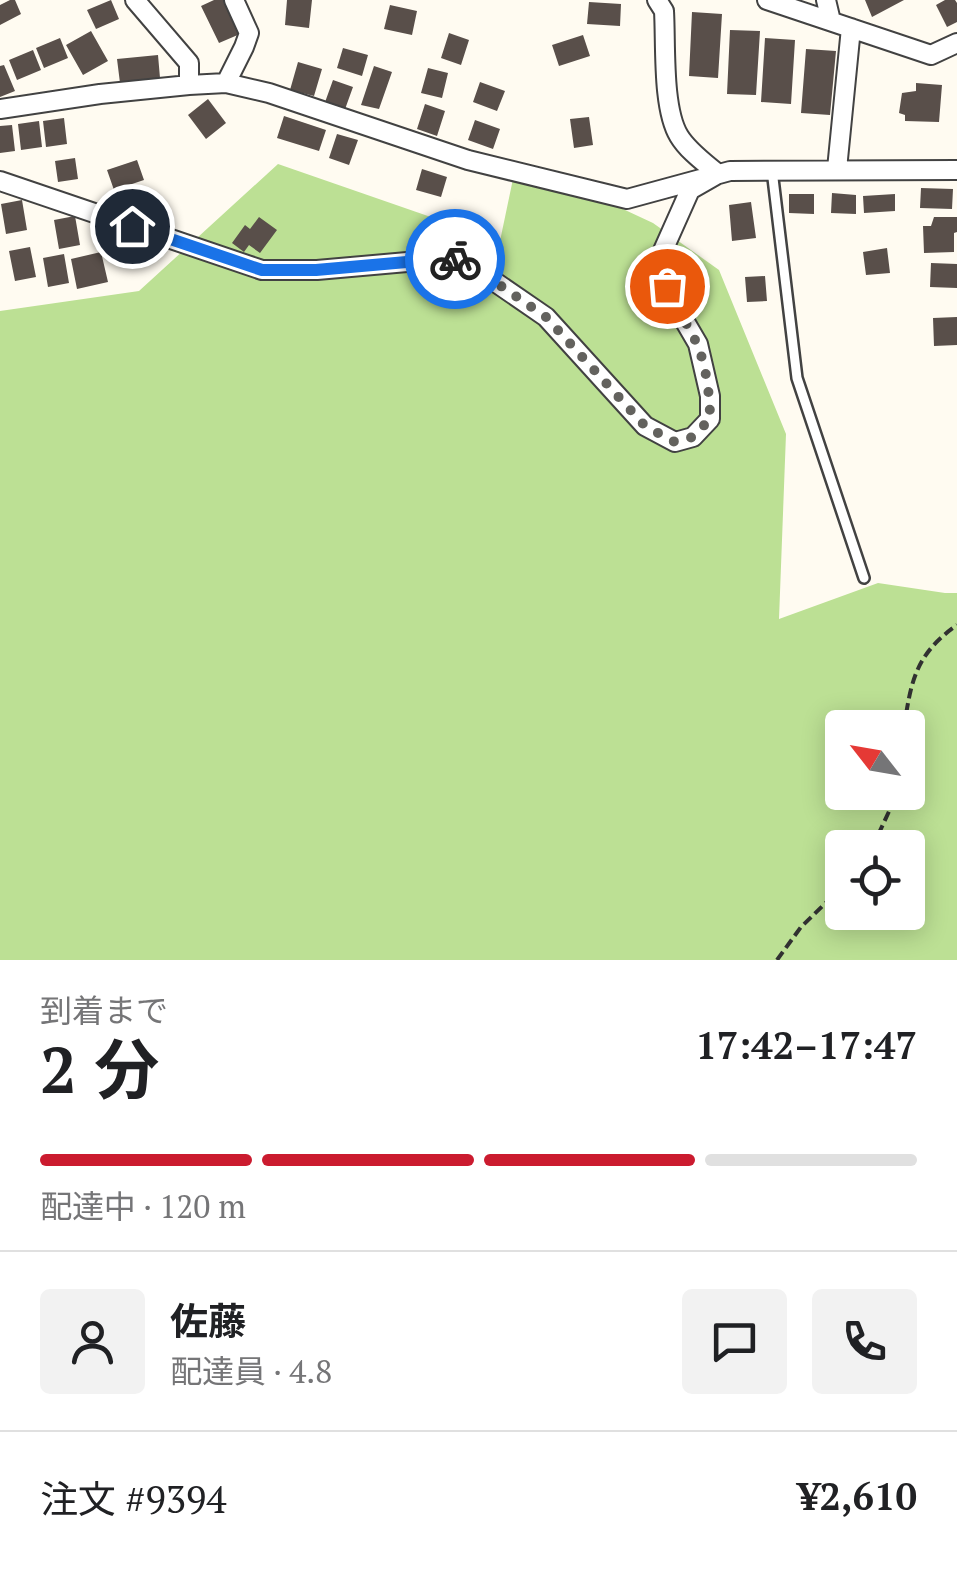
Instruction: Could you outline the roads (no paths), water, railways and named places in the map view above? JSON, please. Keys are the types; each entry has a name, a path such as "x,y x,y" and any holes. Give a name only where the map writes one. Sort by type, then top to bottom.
{"street":[{"path":"135,0 189,63 189,85"},
{"path":"226,83 249,33 234,0"},
{"path":"658,0 664,11 672,121 690,150 718,174"},
{"path":"767,0 932,55 957,42"},
{"path":"826,0 831,21"},
{"path":"837,169 850,28"},
{"path":"0,110 100,94 226,83 269,93 468,160 627,199 730,171 957,170"},
{"path":"0,181 262,270 316,270 452,258 482,273 546,317 645,426 675,442 693,437 710,419 710,396 698,344 676,308 657,264 690,190 718,174"}],"lane":[{"path":"772,170 796,378 864,578"}]}
